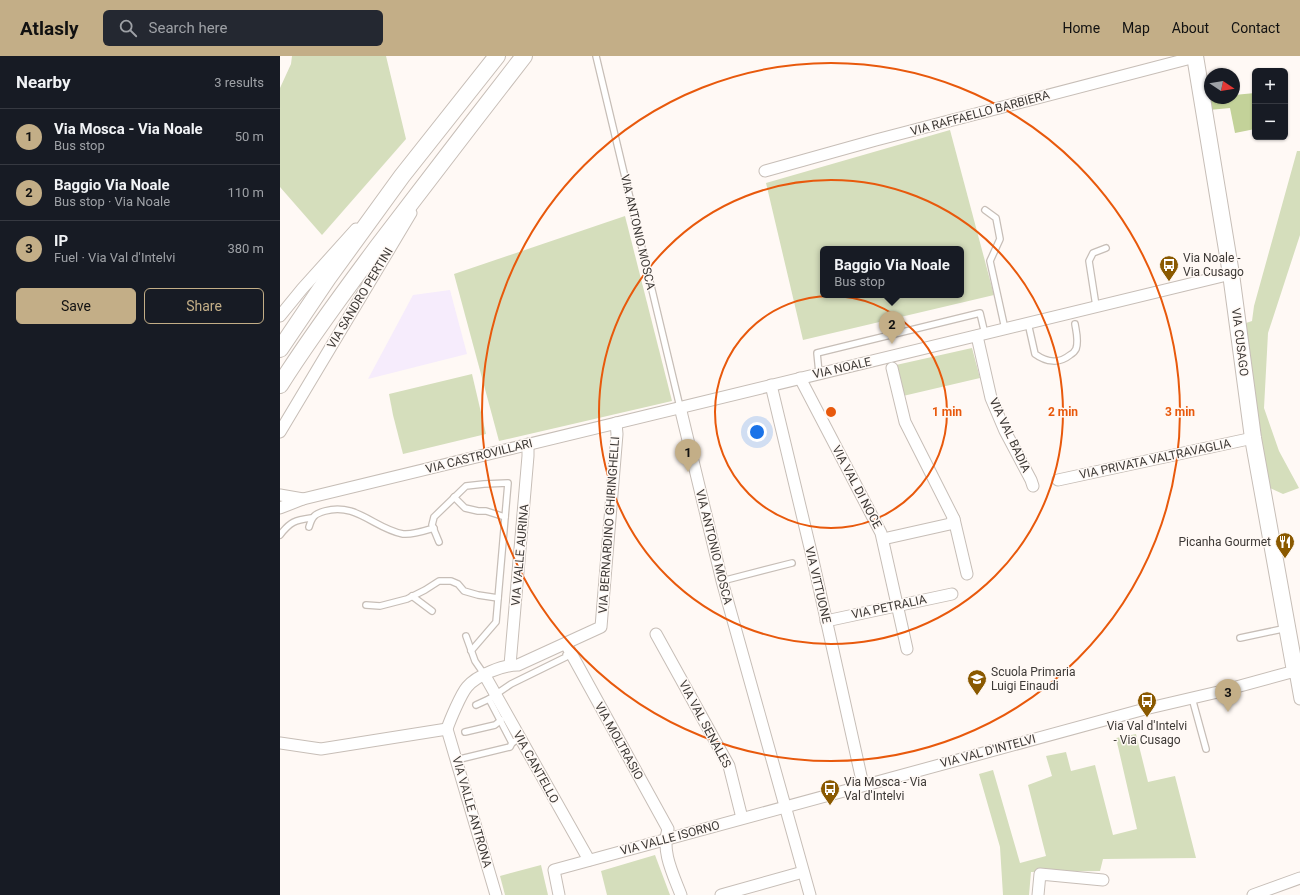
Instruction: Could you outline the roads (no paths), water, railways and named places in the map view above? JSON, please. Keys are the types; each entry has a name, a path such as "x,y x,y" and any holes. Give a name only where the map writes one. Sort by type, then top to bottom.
{"main road":[{"path":"280,349 328,278 402,176 497,56"},
{"name":"VIA SANDRO PERTINI","path":"280,385 300,352 441,163 524,56"},
{"name":"VIA CUSAGO","path":"1195,56 1231,274 1252,438 1287,628 1298,670"}],"street":[{"name":"VIA RAFFAELLO BARBIERA","path":"766,171 876,140 1195,56"},
{"name":"VIA SANDRO PERTINI","path":"280,432 441,163"},
{"path":"280,316 402,176"},
{"name":"VIA NOALE","path":"680,407 1231,274"},
{"name":"VIA VAL BADIA","path":"981,335 991,398 1005,431 1033,486"},
{"path":"892,368 906,422 954,519 967,574"},
{"name":"VIA VAL DI NOCE","path":"800,378 881,533 907,649"},
{"name":"VIA VITTUONE","path":"771,385 863,785"},
{"name":"VIA CASTROVILLARI","path":"280,508 303,499 680,407"},
{"name":"VIA ANTONIO MOSCA","path":"680,407 722,581 810,895"},
{"name":"VIA BERNARDINO GHIRINGHELLI","path":"566,650 602,627 617,434 616,423"},
{"name":"VIA PRIVATA VALTRAVAGLIA","path":"1058,480 1252,438"},
{"name":"VIA VALLE AURINA","path":"510,665 528,444"},
{"path":"280,497 303,499"},
{"path":"883,539 950,524 954,519"},
{"name":"VIA PETRALIA","path":"826,621 898,604 952,594"},
{"name":"VIA VAL SENALES","path":"656,634 729,766 742,818"},
{"path":"280,743 321,749 447,730 450,720 467,686 484,674 510,665 518,665 566,650"},
{"name":"VIA MOLTRASIO","path":"566,650 668,829 665,840 666,853 681,895"},
{"name":"VIA VAL D'INTELVI","path":"785,806 1138,711 1298,670"},
{"name":"VIA CUSAGO","path":"1298,670 1300,698"},
{"name":"VIA CANTELLO","path":"484,674 492,697 516,741 589,860"},
{"name":"VIA VALLE ANTRONA","path":"447,730 496,895"},
{"name":"VIA VALLE ISORNO","path":"559,895 554,870 785,806"},
{"path":"721,895 803,872"},
{"path":"1038,895 1040,874 1103,880"},
{"path":"1253,895 1300,878"}],"lane":[{"name":"VIA ANTONIO MOSCA","path":"596,56 680,407"},
{"path":"985,210 996,218 1000,238 990,261 1005,329"},
{"path":"1096,306 1089,261 1092,253 1106,248"},
{"path":"819,373 816,352 980,313 981,335"},
{"path":"1028,323 1035,354 1050,362 1064,359 1076,349 1077,340 1075,324"},
{"path":"439,542 432,525 434,517 466,486 508,483 496,622 471,651"},
{"path":"454,497 465,508 478,511 486,510 505,517"},
{"path":"280,535 288,525 312,518 319,513 334,508 362,515 394,531 405,534 416,533 434,528"},
{"path":"309,528 312,518"},
{"name":"VIA VITTUONE","path":"722,581 792,563"},
{"path":"366,606 380,606 412,596 440,581 451,581 458,584 464,591 498,598"},
{"path":"412,596 432,611"},
{"path":"1240,638 1287,628"},
{"path":"466,636 475,661 484,674"},
{"path":"476,705 492,697 511,684 566,657 566,650"},
{"path":"456,760 510,747 516,741 501,720 492,697"},
{"path":"1192,698 1206,749"},
{"path":"465,732 495,725 501,720"}],"place":[{"name":"Via Noale - Via Cusago","path":"1169,282"},
{"name":"Baggio Via Noale","path":"892,344"},
{"name":"Via Mosca - Via Noale","path":"688,472"},
{"name":"Picanha Gourmet","path":"1285,559"},
{"name":"Scuola Primaria Luigi Einaudi","path":"977,696"},
{"name":"IP","path":"1228,712"},
{"name":"Via Val d'Intelvi - Via Cusago","path":"1147,718"},
{"name":"Via Mosca - Via Val d'Intelvi","path":"830,806"}]}
